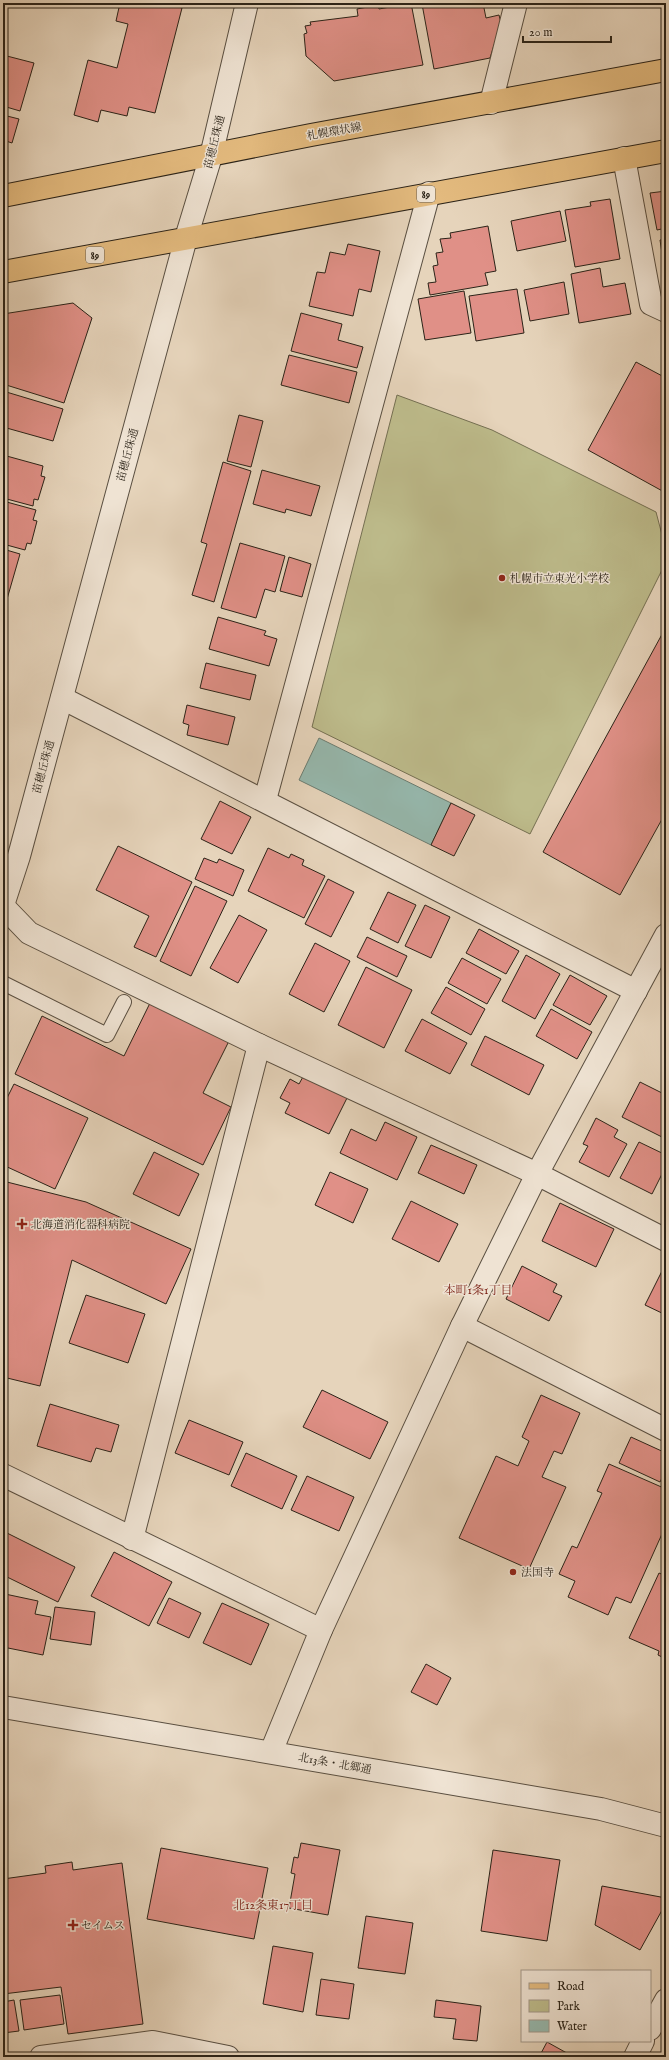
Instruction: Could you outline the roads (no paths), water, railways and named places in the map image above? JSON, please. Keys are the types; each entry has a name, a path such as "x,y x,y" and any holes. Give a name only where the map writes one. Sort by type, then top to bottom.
{"main road":[{"name":"札幌環状線","path":"3,196 311,135 666,70"},
{"name":"89","path":"3,272 429,193 666,151"}],"street":[{"name":"苗穂丘珠通","path":"3,906 19,856 186,238 211,156 247,3"},
{"path":"491,103 516,3"},
{"path":"624,158 651,304 666,311"},
{"path":"265,800 429,193"},
{"path":"62,698 265,800 636,991"},
{"path":"3,906 29,933 259,1045 537,1174 666,1240"},
{"path":"271,1752 321,1630 462,1326 537,1174 666,935"},
{"path":"132,1539 259,1045"},
{"path":"462,1326 666,1430"},
{"path":"3,1475 321,1630"},
{"name":"北13条・北郷通","path":"3,1707 601,1809 666,1826"},
{"path":"651,2027 666,2000"},
{"path":"635,2057 642,2042"},
{"path":"41,2057 154,2050 228,2057"}],"lane":[{"path":"3,983 107,1035 124,1002"}],"water":[{"path":"319,738 451,803 431,845 299,780"}],"place":[{"name":"札幌市立東光小学校","path":"502,578"},
{"name":"北海道消化器科病院","path":"22,1224"},
{"name":"法国寺","path":"513,1572"},
{"name":"セイムス","path":"73,1925"}],"district":[{"name":"本町1条1丁目","path":"478,1290"},
{"name":"北12条東17丁目","path":"273,1905"}]}
